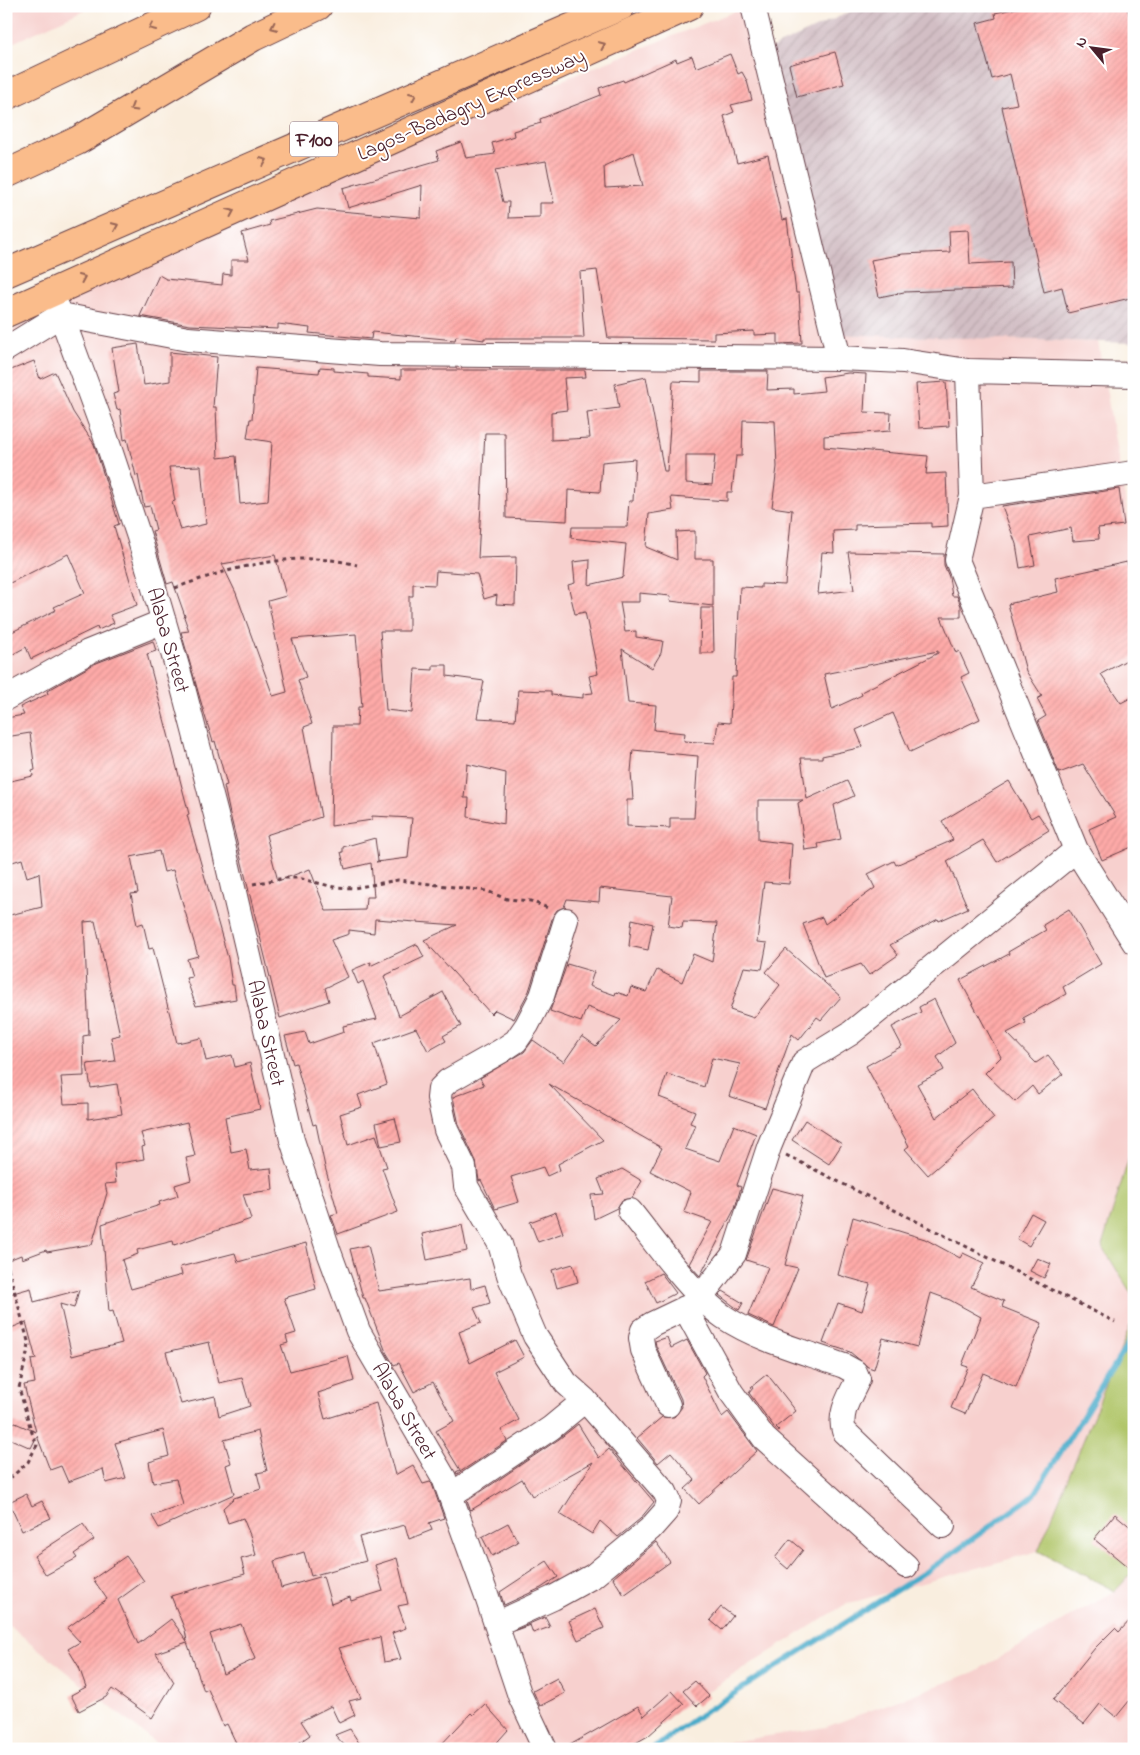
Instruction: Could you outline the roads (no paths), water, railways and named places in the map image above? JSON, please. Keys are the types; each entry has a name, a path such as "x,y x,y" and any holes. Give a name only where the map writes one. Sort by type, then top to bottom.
{"main road":[{"path":"6,96 196,6"},
{"path":"6,174 77,141 253,37 318,6"},
{"name":"Lagos-Badagry Expressway","path":"6,273 621,6"},
{"name":"Lagos-Badagry Expressway","path":"6,313 56,304 689,6"}],"street":[{"path":"753,6 839,358"},
{"path":"6,349 56,304 188,339 380,354 839,358 903,361 968,371 1134,375"},
{"name":"Alaba Street","path":"56,304 104,432 184,690 292,1140 329,1252 358,1331 444,1478 520,1696 545,1749"},
{"path":"968,371 972,496 958,560 1076,850 1134,942"},
{"path":"972,496 1134,473"},
{"path":"6,698 88,652 164,621"},
{"path":"668,1405 643,1350 640,1338 643,1330 693,1302 734,1254 769,1148 804,1062 851,1033 1076,850"},
{"path":"496,1624 553,1598 593,1576 650,1530 666,1511 669,1501 665,1492 585,1400 566,1383 523,1312 500,1244 466,1186 464,1167 446,1130 439,1098 440,1089 448,1081 516,1041 527,1025 542,996 566,920"},
{"path":"630,1211 693,1302 731,1392 764,1438 906,1566"},
{"path":"693,1302 723,1316 746,1330 844,1366 855,1372 858,1379 844,1409 842,1424 844,1430 943,1526"},
{"path":"451,1495 551,1428 585,1400"}],"waterway":[{"path":"653,1749 694,1719 936,1565 1034,1495 1134,1334"}]}
